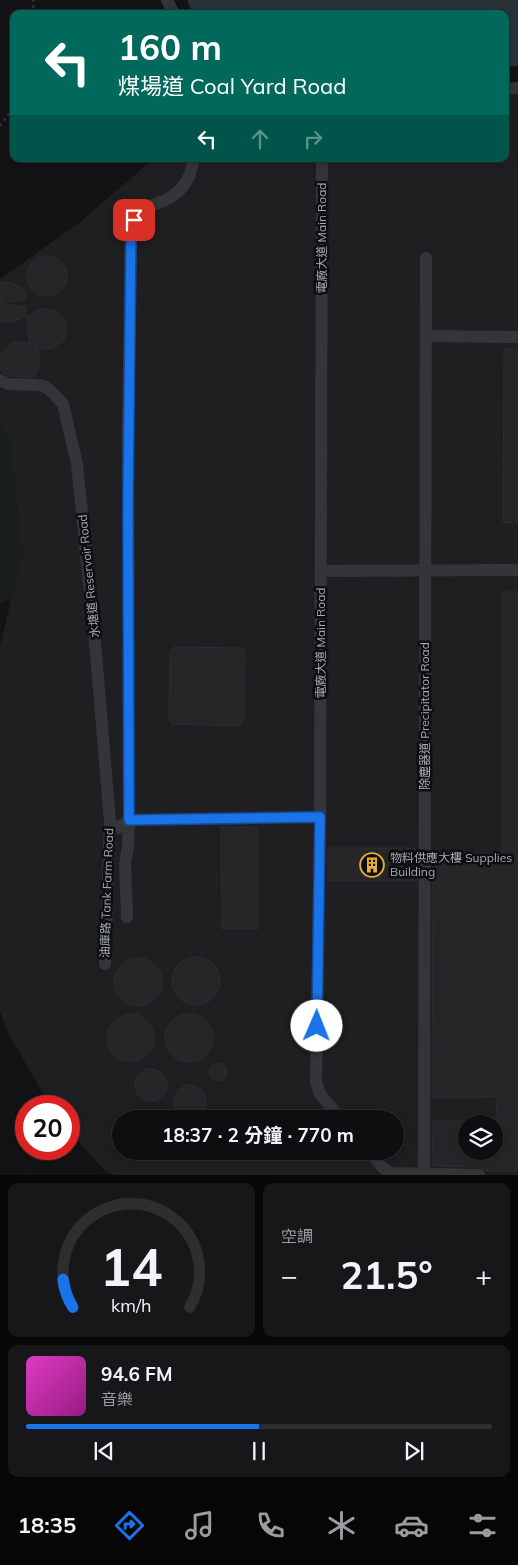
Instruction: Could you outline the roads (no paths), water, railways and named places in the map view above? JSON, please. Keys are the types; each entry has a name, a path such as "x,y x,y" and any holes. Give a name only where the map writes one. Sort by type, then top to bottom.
{"lane":[{"path":"126,917 125,864 129,820 128,454 131,231 136,213 165,201 176,194 187,183 192,162"},
{"name":"電廠大道 Main Road","path":"322,162 322,571 316,1082 320,1094 334,1110"},
{"name":"除塵器道 Precipitator Road","path":"424,1174 426,258"},
{"path":"426,336 518,337"},
{"name":"水塘道 Reservoir Road","path":"0,380 8,384 40,385 46,387 62,404 70,431 77,464 96,653 110,822"},
{"path":"322,571 518,570"},
{"path":"110,822 114,827 118,828 129,820 320,817"},
{"name":"油庫路 Tank Farm Road","path":"105,964 110,822"},
{"path":"376,1160 383,1168 391,1173 479,1175"}],"place":[{"name":"物料供應大樓 Supplies Building","path":"372,865"}]}
